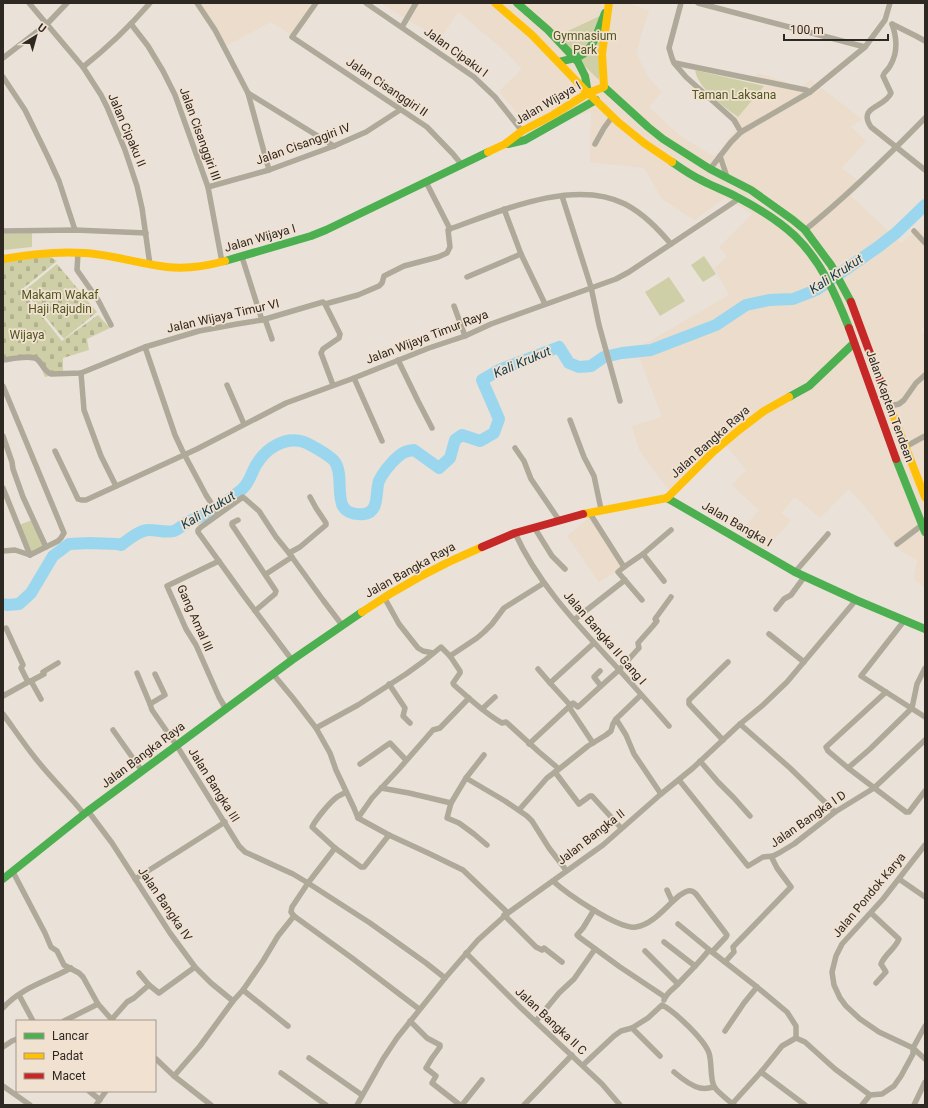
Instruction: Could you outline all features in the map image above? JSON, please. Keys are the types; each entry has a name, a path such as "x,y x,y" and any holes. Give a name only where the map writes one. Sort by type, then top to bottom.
{"main road":[{"name":"Jalan Kapten Tendean","path":"495,3 514,18 612,117 636,136 661,155 698,178 740,198 768,215 787,229 810,252 823,272 840,306 877,408 924,529"},
{"path":"509,3 525,9"},
{"path":"518,3 558,40 574,58 585,76 588,86 588,93"},
{"path":"559,62 581,55 588,49 609,3"},
{"path":"604,87 602,54 609,3"},
{"name":"Jalan Kapten Tendean","path":"604,87 660,136 710,169 751,190 794,220 805,230 831,266 851,301 925,497"},
{"name":"Jalan Wijaya I","path":"3,259 29,254 58,252 117,258 150,265 189,268 242,257 326,230 505,144 522,131 553,115 588,93 604,87"},
{"name":"Jalan Wijaya I","path":"505,144 525,140 596,100"},
{"name":"Jalan Bangka Raya","path":"3,879 86,813 273,674 384,597 455,558 514,533 601,509 666,498 713,452 739,430 764,411 808,386 854,343"},
{"name":"Jalan Bangka I","path":"666,498 795,572 925,629"}],"street":[{"name":"Jalan Cipaku II","path":"29,3 82,68 101,95 107,107 125,150 137,186 146,233 150,265"},
{"path":"3,58 47,24 67,3"},
{"path":"82,68 94,59 131,24 150,3"},
{"path":"197,3 215,30 248,92 269,170"},
{"name":"Jalan Cisanggiri II","path":"316,3 292,37 427,127 462,165"},
{"name":"Jalan Cipaku I","path":"366,3 474,77 495,97 522,131"},
{"path":"402,27 416,3"},
{"path":"681,3 669,53 674,63 686,77 734,120 741,132"},
{"path":"698,3 865,47"},
{"path":"710,169 731,142 741,132 810,92 865,47 885,20 890,3"},
{"path":"885,20 925,41"},
{"name":"Jalan Cisanggiri III","path":"131,24 148,46 175,95 208,187 222,262"},
{"path":"892,24 896,35 896,48 890,66 883,74 891,93 888,98 870,110 867,116 867,121 871,127 925,170"},
{"path":"674,63 810,92"},
{"path":"3,77 25,110 48,157 59,182 75,230"},
{"path":"248,92 334,146"},
{"name":"Jalan Cisanggiri IV","path":"208,187 269,170 334,146 366,132 400,110"},
{"path":"595,144 612,117"},
{"path":"805,230 824,215 896,148 925,118"},
{"path":"720,156 727,177"},
{"path":"426,182 450,229 504,209 536,200 581,194 594,195 626,204 653,224 672,244"},
{"path":"562,196 591,287 599,325 620,401"},
{"name":"Jalan Wijaya Timur Raya","path":"55,451 78,499 86,500 197,449 286,402 354,378 629,272 740,198"},
{"path":"504,209 521,254 545,304"},
{"name":"Jalan Wijaya Timur VI","path":"81,373 145,347 199,331 264,320 321,302 325,304 358,295 379,286 382,284 384,276 404,266 438,257 447,253 450,247 448,230 450,229"},
{"path":"3,231 75,230 146,233"},
{"path":"914,231 925,243"},
{"path":"78,253 77,270 98,300 110,325"},
{"path":"468,277 521,254"},
{"path":"242,257 272,339"},
{"path":"325,304 340,334 339,338 323,348 321,353 333,385"},
{"path":"454,306 464,336"},
{"path":"145,347 171,424 184,454 217,512"},
{"path":"3,360 31,357 37,359 46,371 51,374 81,373 84,410 101,456 116,486"},
{"path":"398,360 432,428"},
{"path":"890,406 899,404 904,400 916,383 925,375"},
{"path":"354,378 382,441"},
{"path":"227,385 244,424"},
{"path":"3,386 64,532 58,541 30,555 15,550 3,551"},
{"path":"570,420 584,457 594,476 601,509"},
{"path":"3,436 23,497 46,547"},
{"path":"905,447 925,436"},
{"path":"515,448 524,461 531,479 559,520"},
{"path":"3,488 30,555"},
{"path":"292,660 198,532 201,527 217,512 243,497 259,511 276,537 291,555 342,625"},
{"path":"266,574 326,525 310,497"},
{"path":"589,512 624,567"},
{"path":"238,520 232,523 232,525 276,591 276,593 255,611"},
{"path":"534,527 552,556 565,569"},
{"path":"897,544 924,529"},
{"path":"642,600 618,572 643,554 671,530"},
{"name":"Jalan Bangka II Gang I","path":"514,533 523,551 544,583 574,620 641,695 616,719 611,731 588,746 547,778 519,810"},
{"path":"795,572 828,534"},
{"path":"643,554 664,581"},
{"name":"Gang Amal III","path":"219,561 167,586 186,629 196,645 219,697 226,709"},
{"path":"776,609 784,599 791,595 805,576"},
{"path":"574,620 625,580"},
{"path":"450,656 484,632 504,608 544,583"},
{"path":"384,597 399,624 418,648 428,652 433,652"},
{"path":"529,744 573,703 578,707 619,670 639,648 638,643 657,621 655,619 657,615 672,597"},
{"name":"Jalan Bangka II","path":"356,1105 397,1038 419,1009 478,940 506,914 603,845 621,828 679,780 777,692 856,600"},
{"path":"904,621 861,676 925,717"},
{"path":"6,628 23,665 21,668 41,699"},
{"path":"769,634 804,662"},
{"path":"550,683 594,643"},
{"path":"316,728 389,684 424,661 440,647 450,656 460,671 453,683 454,685 482,709 502,723 506,722 557,770 579,804 592,796 621,828"},
{"path":"723,740 689,704 689,700 728,662"},
{"path":"3,696 44,674 43,672 58,663"},
{"path":"848,768 912,708 917,684 925,668"},
{"path":"538,669 570,706 593,743"},
{"path":"600,671 594,677 601,686"},
{"name":"Jalan Bangka III","path":"137,673 152,710 239,846 245,852 293,874 308,883 376,927 445,978"},
{"path":"150,704 165,695 155,674"},
{"path":"273,674 316,728 330,753 336,770 358,818 389,835 463,870 536,947 542,950 544,948 562,962"},
{"path":"389,684 405,708 403,716 410,723"},
{"path":"886,692 826,747 828,751 848,768 908,812 925,791"},
{"path":"641,695 669,726"},
{"path":"358,818 372,798 433,730 440,728 469,698"},
{"path":"482,709 495,698"},
{"name":"Jalan Bangka IV","path":"3,714 35,758 112,843 170,933 195,967 211,983 233,1001"},
{"path":"616,719 626,735 638,760 661,794"},
{"path":"740,724 790,768 835,812"},
{"path":"113,730 142,771"},
{"name":"Jalan Bangka I D","path":"725,962 734,952 733,947 736,942 756,925 791,887 777,868 772,858 773,856 794,844 835,812 874,788 925,740"},
{"path":"360,764 390,743 406,760"},
{"path":"484,755 466,778 451,803 447,818 459,823 487,845"},
{"path":"700,761 750,816"},
{"path":"466,778 519,810 532,821 549,848 566,870"},
{"path":"679,780 748,866 763,857 773,856"},
{"path":"381,788 451,803"},
{"path":"346,792 332,801 314,822 312,827 335,848 361,867 364,867 389,835"},
{"path":"135,879 225,822"},
{"name":"Jalan Pondok Karya","path":"925,846 883,899 842,944 836,956 832,972 834,985 840,998 860,1019 879,1032 913,1048 925,1058"},
{"path":"335,848 308,883 292,907 291,912 294,916 419,1009"},
{"path":"13,872 45,932 51,947 59,954 64,966 71,968 83,977 98,1004 112,1020 127,1002 149,985"},
{"path":"899,879 925,897"},
{"path":"553,881 594,910 616,921 634,927 645,925 672,901 690,890 696,894 727,935 726,938 672,989 665,997 662,1005 648,1018 632,1028 621,1031 614,1036 583,1065"},
{"path":"667,890 672,901"},
{"path":"594,910 577,935 620,967 665,997"},
{"path":"871,913 899,939 897,944 882,961 881,964 886,972 876,983"},
{"path":"174,1076 200,1046 233,1001 243,990 278,936 294,916"},
{"path":"678,924 779,1004 789,1014 796,1026 796,1038"},
{"path":"664,942 671,949 695,966"},
{"path":"536,1021 559,993 574,979 595,949"},
{"path":"645,951 678,984"},
{"name":"Jalan Bangka II C","path":"466,953 583,1065 620,1105"},
{"path":"139,973 149,985 159,993 195,967"},
{"path":"4,1005 19,994 71,968"},
{"path":"724,1031 757,986"},
{"path":"243,990 288,1026"},
{"path":"19,994 32,1020"},
{"path":"66,1020 98,1004"},
{"path":"662,1005 676,1015 695,1034 709,1052 714,1087 733,1104 782,1046 796,1038"},
{"path":"33,1020 37,1016"},
{"path":"410,1021 427,1038 440,1045 426,1068 436,1076 432,1083 461,1105 482,1080"},
{"path":"796,1038 805,1042 835,1069 870,1095 882,1094 894,1086 901,1076 913,1054 913,1048 925,1026"},
{"path":"632,1028 660,1056"},
{"path":"3,1047 16,1039"},
{"path":"524,1105 572,1055"},
{"path":"309,1058 362,1095"},
{"path":"156,1059 174,1076 210,1105"},
{"path":"674,1072 700,1088 714,1087"},
{"path":"761,1072 805,1105"},
{"path":"281,1073 326,1105"},
{"path":"914,1105 925,1082"},
{"path":"3,1086 30,1105"},
{"path":"89,1092 98,1102 105,1092"},
{"path":"862,1105 870,1095"}],"shaded area":[{"path":"197,3 316,3 293,36 271,22 222,48"},
{"path":"380,3 627,3 649,10 636,53 648,77 662,92 649,107 679,135 715,157 736,129 728,109 758,73 801,87 811,80 862,119 851,127 866,141 842,168 862,184 851,196 901,243 920,228 925,235 925,325 921,331 925,336 925,588 914,579 917,560 895,546 871,514 849,489 820,518 795,497 781,513 791,521 765,550 739,533 759,510 732,485 746,470 726,445 676,494 666,486 639,450 632,426 662,417 636,349 729,295 714,268 727,257 719,247 752,214 725,198 694,220 662,199 644,168 590,162 591,112 574,116 537,137 499,91 522,69 506,52 458,12 440,39"},
{"path":"589,518 622,567 599,582 567,536"}],"green space":[{"name":"Gymnasium Park","path":"600,16 605,24 599,80 555,37"},
{"name":"Taman Laksana","path":"695,70 764,86 738,117 706,90 697,77"},
{"path":"32,233 32,247 3,250 3,234"},
{"name":"Wijaya","path":"47,255 57,261 21,290 62,341 98,315 110,328 87,339 89,350 63,358 63,373 45,377 36,357 3,360 3,263 13,259"},
{"path":"704,256 716,274 703,282 691,265"},
{"name":"Makam Wakaf Haji Rajudin","path":"57,264 97,312 64,339 24,291"},
{"path":"669,277 685,301 660,316 645,292"},
{"path":"32,520 44,547 31,552 19,525"}],"waterway":[{"name":"Kali Krukut","path":"3,604 19,604 31,593 53,556 69,544 89,543 121,545 142,531 174,531 189,521 203,516 217,508 245,486 256,465 265,453 283,442 304,442 329,457 335,462 338,470 340,496 342,504 346,510 353,513 364,514 369,512 373,510 375,506 378,485 381,477 401,454 414,450 439,468 450,458 455,440 462,435 480,441 494,433 499,419 482,380 501,369 559,347 569,363 579,367 591,366 604,357 622,353 651,350 716,325 746,305 769,300 793,299 816,290 878,247 896,233 925,205"}],"traffic: fast":[{"path":"517,3 548,30 578,62 585,76 588,93"},
{"path":"559,62 578,57 589,48 596,37 605,13"},
{"path":"604,87 663,139 710,169 751,190 805,230 831,265 851,302"},
{"path":"508,144 525,140 596,100"},
{"path":"225,261 311,236 326,230 488,152"},
{"path":"672,162 695,177 760,210 795,236 813,256 820,267 839,303 849,328"},
{"path":"789,397 809,386 854,343"},
{"path":"896,459 925,532"},
{"path":"667,498 795,572 925,629"},
{"path":"3,879 88,811 292,660 362,612"}],"traffic: slow":[{"path":"495,3 532,35 618,122 644,143 672,162"},
{"path":"488,152 505,144 522,131 553,115 588,93 604,87 602,54 609,3"},
{"path":"3,259 44,253 75,252 174,268 196,267 225,261"},
{"path":"583,514 667,498 713,452 739,430 764,411 789,397"},
{"path":"888,402 925,497"},
{"path":"362,612 420,576 482,547"}],"traffic: jam":[{"path":"851,302 888,402"},
{"path":"849,328 896,459"},
{"path":"482,547 515,533 583,514"}]}
